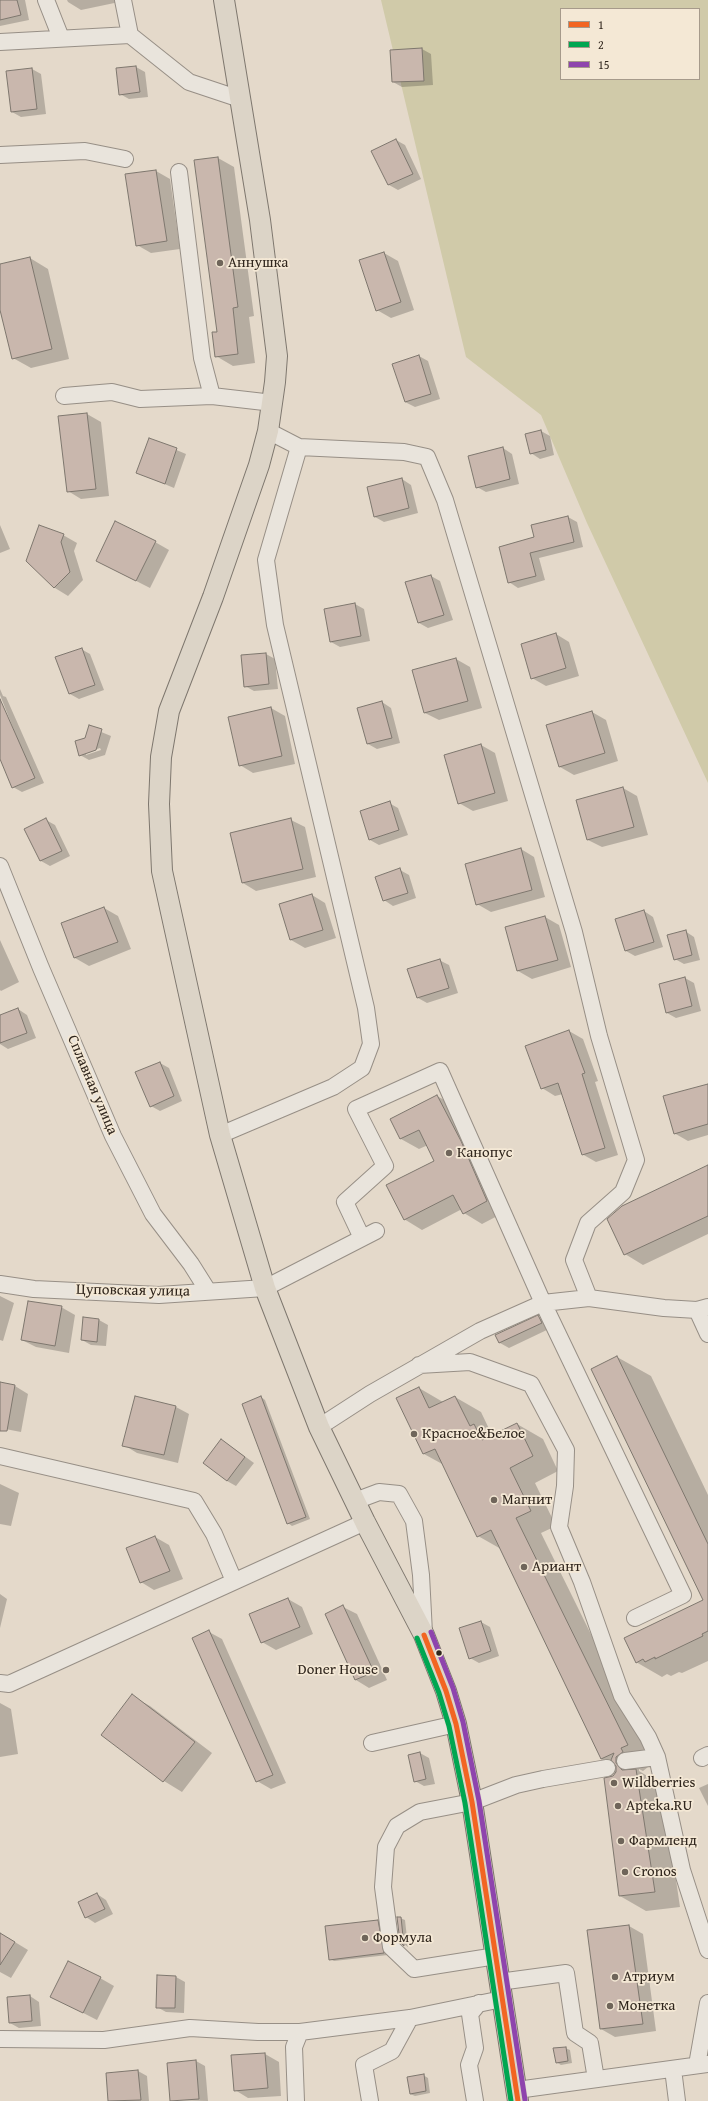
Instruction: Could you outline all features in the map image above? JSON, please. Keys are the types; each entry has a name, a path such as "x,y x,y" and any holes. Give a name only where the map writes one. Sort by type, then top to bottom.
{"main road":[{"path":"224,0 260,220 277,356 274,403 259,465 231,545 169,710 161,757 159,804 162,871 220,1135 266,1288 319,1427 365,1522 424,1635 446,1691 456,1724 472,1802 517,2096"}],"street":[{"path":"46,0 61,38"},
{"path":"123,0 130,35 189,82 240,100"},
{"path":"0,42 130,35"},
{"path":"0,155 85,151 125,158"},
{"path":"179,172 202,358 212,396"},
{"path":"64,396 112,392 140,399 212,396 274,403"},
{"path":"268,431 298,447 404,452 427,457 445,500 574,932 599,1036 636,1160 623,1192 588,1223 574,1260 589,1298"},
{"path":"220,1135 333,1087 362,1068 371,1044 366,1008 275,625 266,560 298,447"},
{"name":"Сплавная улица","path":"0,866 41,968 113,1136 153,1214 191,1264 208,1292"},
{"path":"362,1238 344,1202 385,1166 356,1109 440,1071 543,1303 683,1595 634,1618"},
{"path":"266,1288 376,1231"},
{"name":"Цуповская улица","path":"0,1284 34,1289 159,1295 266,1288"},
{"path":"319,1427 370,1394 480,1331 543,1303 589,1298 664,1308 703,1309 708,1334"},
{"path":"419,1365 470,1362 531,1384 566,1450 565,1486 559,1527 582,1582 622,1696 648,1737 657,1757 682,1870 708,1950"},
{"path":"0,1456 194,1501 214,1534 234,1581"},
{"path":"355,1501 379,1492 399,1494 414,1521 421,1575 424,1635"},
{"path":"0,1683 9,1684 365,1522"},
{"path":"372,1743 456,1724"},
{"path":"625,1761 657,1757"},
{"path":"496,1956 414,1969 391,1947 383,1887 386,1847 397,1826 420,1812 472,1802 516,1786 543,1779 607,1768"},
{"path":"475,2101 469,2065 475,2048 470,2014 480,2003 500,1990 566,1973 575,2033 590,2043 596,2079"},
{"path":"0,2039 104,2040 190,2028 258,2032 300,2032 410,2018 480,2003"},
{"path":"517,2096 596,2079 702,2065 708,2003"},
{"path":"370,2101 364,2065 392,2051 410,2018"},
{"path":"296,2101 294,2047 300,2032"},
{"path":"673,2069 678,2101"}],"shaded area":[{"path":"381,0 708,0 708,783 587,523 541,415 466,357"}],"building":[{"path":"0,0 17,0 21,15 0,20"},
{"path":"422,48 424,81 392,82 390,50"},
{"path":"136,66 140,92 119,95 116,68"},
{"path":"32,68 37,109 11,112 6,71"},
{"path":"396,139 413,174 388,185 371,151"},
{"name":"Аннушка","path":"218,157 238,307 233,308 238,354 215,357 212,332 217,332 194,160"},
{"path":"156,170 167,241 136,246 125,174"},
{"path":"384,252 401,302 376,311 359,260"},
{"path":"30,257 52,349 12,359 0,310 0,264"},
{"path":"419,355 431,394 405,402 392,364"},
{"path":"87,413 96,489 67,492 58,416"},
{"path":"541,430 546,450 530,454 525,434"},
{"path":"149,438 177,448 165,484 136,473"},
{"path":"503,447 510,479 476,488 468,456"},
{"path":"402,478 409,508 374,517 367,487"},
{"path":"568,516 574,542 530,553 536,576 508,583 499,547 534,537 531,525"},
{"path":"115,521 156,541 136,581 96,561"},
{"path":"39,525 64,534 61,542 70,572 54,588 26,561"},
{"path":"431,575 444,615 418,623 405,582"},
{"path":"355,603 361,636 330,642 324,609"},
{"path":"556,633 566,668 531,679 521,644"},
{"path":"82,648 95,685 69,694 55,657"},
{"path":"266,653 269,684 244,687 241,655"},
{"path":"456,658 468,701 424,713 412,670"},
{"path":"0,699 35,778 12,788 0,759"},
{"path":"382,701 392,738 367,744 357,708"},
{"path":"271,707 282,756 239,766 228,717"},
{"path":"592,711 605,753 559,767 546,725"},
{"path":"89,725 102,729 96,750 79,756 75,741 85,738"},
{"path":"481,744 495,793 458,804 444,755"},
{"path":"623,787 634,827 587,840 576,800"},
{"path":"390,801 399,830 369,840 360,811"},
{"path":"46,818 62,851 40,861 24,829"},
{"path":"291,818 303,869 242,883 230,833"},
{"path":"521,848 532,890 476,905 465,864"},
{"path":"400,868 408,893 383,901 375,877"},
{"path":"312,894 323,930 290,940 279,904"},
{"path":"104,907 118,942 74,958 61,923"},
{"path":"644,910 654,942 625,951 615,919"},
{"path":"545,916 558,960 517,971 505,927"},
{"path":"686,930 692,955 674,960 667,935"},
{"path":"440,959 449,988 417,998 407,969"},
{"path":"685,977 692,1006 666,1013 659,984"},
{"path":"18,1008 27,1033 0,1043 0,1015"},
{"path":"569,1030 585,1073 582,1074 605,1148 582,1155 558,1083 541,1089 525,1046"},
{"path":"160,1062 174,1096 150,1107 135,1072"},
{"path":"708,1084 708,1124 674,1134 663,1096"},
{"name":"Канопус","path":"437,1095 461,1141 487,1201 463,1214 453,1195 404,1220 386,1185 434,1161 419,1130 400,1139 390,1119"},
{"path":"708,1165 708,1216 624,1255 607,1219 622,1206"},
{"path":"28,1301 62,1306 55,1346 21,1340"},
{"path":"538,1315 542,1323 499,1343 495,1335"},
{"path":"83,1317 99,1319 97,1342 81,1340"},
{"path":"617,1356 708,1544 708,1631 702,1634 703,1636 655,1659 655,1657 645,1662 643,1659 636,1663 624,1638 703,1600 591,1369"},
{"path":"0,1382 15,1385 7,1431 0,1431"},
{"path":"419,1387 429,1408 455,1396 470,1426 474,1424 482,1440 517,1423 533,1456 510,1468 531,1511 516,1518 628,1745 621,1748 623,1752 616,1757 616,1763 622,1770 636,1769 655,1892 619,1896 604,1778 613,1776 616,1772 616,1766 611,1760 614,1753 601,1759 491,1530 477,1537 435,1449 423,1454 396,1398"},
{"path":"135,1396 176,1406 164,1455 122,1446"},
{"path":"261,1396 306,1517 287,1524 242,1404"},
{"path":"221,1439 245,1457 227,1481 203,1463"},
{"path":"155,1536 170,1571 140,1583 126,1548"},
{"path":"288,1598 300,1627 261,1643 249,1614"},
{"path":"343,1605 374,1672 355,1680 325,1614"},
{"path":"481,1621 491,1651 469,1659 459,1628"},
{"path":"209,1630 273,1775 256,1782 192,1638"},
{"path":"132,1694 195,1742 163,1782 101,1735"},
{"path":"420,1752 426,1779 414,1782 408,1755"},
{"path":"97,1893 105,1909 85,1918 78,1902"},
{"path":"397,1917 401,1917 404,1946 400,1942"},
{"name":"Формула","path":"378,1920 384,1953 329,1960 325,1926"},
{"name":"Атриум","path":"629,1925 643,2024 600,2029 587,1930"},
{"path":"0,1933 15,1942 0,1965"},
{"path":"68,1961 101,1977 83,2013 50,1997"},
{"path":"157,1975 176,1976 175,2008 156,2008"},
{"path":"30,1995 32,2021 9,2023 7,1997"},
{"path":"566,2047 568,2061 556,2063 553,2048"},
{"path":"265,2053 268,2088 234,2091 231,2055"},
{"path":"196,2060 199,2099 170,2101 167,2063"},
{"path":"138,2070 141,2100 108,2101 106,2073"},
{"path":"424,2074 426,2091 410,2094 407,2077"}],"transit line":[{"name":"15","path":"431,1632 453,1688 463,1722 479,1801 525,2100"},
{"name":"1","path":"424,1635 446,1691 456,1724 472,1802 518,2101"},
{"name":"2","path":"417,1638 439,1693 449,1726 465,1803 511,2101"}],"place":[{"name":"Аннушка","path":"220,263"},
{"name":"Канопус","path":"449,1153"},
{"name":"Красное&Белое","path":"414,1434"},
{"name":"Магнит","path":"494,1500"},
{"name":"Ариант","path":"524,1567"},
{"name":"Doner House","path":"386,1670"},
{"name":"Wildberries","path":"614,1783"},
{"name":"Apteka.RU","path":"618,1806"},
{"name":"Фармленд","path":"621,1841"},
{"name":"Cronos","path":"625,1872"},
{"name":"Формула","path":"365,1938"},
{"name":"Атриум","path":"615,1977"},
{"name":"Монетка","path":"610,2006"}]}
